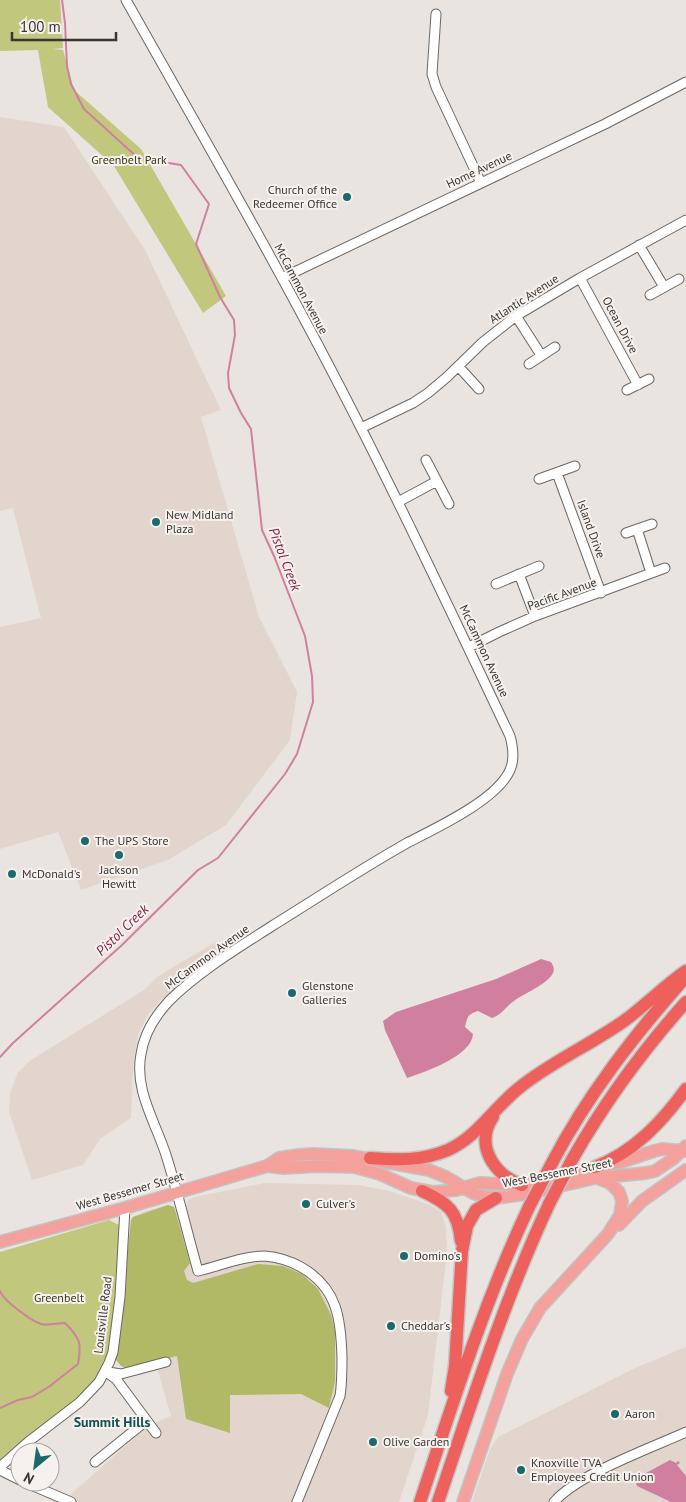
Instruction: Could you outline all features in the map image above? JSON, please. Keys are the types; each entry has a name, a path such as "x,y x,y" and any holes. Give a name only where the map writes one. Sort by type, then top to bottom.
{"highway":[{"path":"370,1158 417,1159 449,1149 469,1137 519,1088 624,1020 686,971"},
{"path":"420,1502 493,1290 529,1206 575,1122 641,1029 686,976"},
{"path":"438,1502 499,1322 521,1265 548,1204 589,1130 614,1092 686,1002"},
{"path":"595,1173 639,1141 662,1118 686,1089"},
{"path":"502,1103 486,1130 485,1144 487,1152 499,1171 522,1185"},
{"path":"422,1191 443,1202 455,1214 460,1230 462,1251"},
{"path":"446,1426 454,1366 462,1251 467,1226 471,1217 482,1205 496,1198"}],"main road":[{"name":"West Bessemer Street","path":"267,1166 284,1168 318,1166 354,1167 380,1174 411,1188 422,1191 443,1192 480,1183 522,1185 595,1173 646,1173 663,1167 684,1149"},
{"name":"West Bessemer Street","path":"4,1241 267,1166 279,1158 333,1154 370,1158 429,1170 446,1177 462,1188 485,1197 496,1198 525,1194 595,1173 654,1151 684,1149"},
{"path":"463,1502 507,1374 522,1339 546,1301 608,1234 642,1201 686,1170"},
{"path":"595,1173 616,1188 621,1197 622,1207 620,1215 608,1234"}],"street":[{"name":"McCammon Avenue","path":"126,0 282,278 361,428 469,647 510,736 513,750 510,770 500,784 460,815 405,844 308,903 233,951 169,1001 150,1027 141,1052 140,1078 145,1100 165,1153 198,1271 252,1257 278,1258 298,1265 315,1276 334,1300 342,1338 342,1387 297,1502"},
{"path":"436,14 432,74 436,87 481,183"},
{"name":"Home Avenue","path":"282,278 605,124 686,82"},
{"name":"Atlantic Avenue","path":"361,428 413,403 447,378 483,342 516,316 580,278 686,220"},
{"path":"639,245 664,287"},
{"name":"Ocean Drive","path":"580,278 638,385"},
{"path":"650,295 679,279"},
{"path":"516,316 542,355"},
{"path":"529,364 555,347"},
{"path":"458,366 479,390"},
{"path":"627,390 649,379"},
{"path":"426,460 449,504"},
{"path":"539,480 575,466"},
{"name":"Island Drive","path":"557,472 601,593"},
{"path":"398,502 437,480"},
{"path":"626,533 652,524"},
{"path":"637,529 651,573"},
{"path":"496,584 539,566"},
{"name":"Pacific Avenue","path":"469,647 535,616 665,568"},
{"path":"519,574 535,616"},
{"name":"Louisville Road","path":"0,1468 33,1438 93,1390 105,1371 113,1352 120,1297 125,1208"},
{"path":"105,1371 121,1374 166,1362"},
{"path":"105,1371 116,1379 156,1434"},
{"path":"95,1462 146,1421"},
{"path":"554,1502 566,1491 593,1474 686,1432"},
{"path":"48,1492 71,1502"}],"shaded area":[{"path":"0,117 64,127 145,250 221,410 201,417 259,617 297,692 290,740 226,825 168,860 81,890 58,832 0,849 0,627 41,618 13,508 0,511"},
{"path":"217,941 223,950 160,1001 149,1013 138,1034 133,1068 131,1118 100,1139 83,1165 32,1180 9,1112 10,1093 18,1072 31,1060 144,990 157,977"},
{"path":"541,959 551,962 554,967 553,973 546,981 514,1001 495,1017 492,1018 478,1011 472,1013 467,1018 465,1027 473,1034 471,1042 465,1049 446,1062 407,1078 385,1030 383,1021 396,1012 496,979"},
{"path":"265,1183 358,1185 390,1191 430,1205 441,1212 446,1227 447,1252 428,1415 399,1502 67,1502 70,1495 141,1432 171,1416 158,1371 153,1362 121,1366 116,1360 127,1295 131,1220 145,1211 168,1205 176,1210 187,1205 188,1200 195,1197"},
{"path":"686,1347 686,1502 472,1502 490,1449 498,1437 635,1368"},
{"path":"670,1460 680,1463 677,1465 686,1476 686,1502 671,1502 637,1486 635,1479"}],"green space":[{"name":"Greenbelt Park","path":"0,0 60,0 63,48 53,49 63,50 74,90 141,149 226,296 203,313 114,166 48,107 38,50 0,51"},
{"path":"168,1205 174,1207 190,1263 184,1271 187,1280 193,1283 258,1264 283,1266 302,1274 318,1289 331,1315 335,1331 335,1381 329,1408 301,1394 230,1395 230,1433 186,1419 177,1356 128,1369 121,1366 116,1360 131,1220 133,1217"},
{"name":"Greenbelt","path":"109,1220 119,1225 121,1232 112,1355 85,1397 25,1442 10,1442 10,1453 0,1461 0,1252"}],"waterway":[{"name":"Pistol Creek","path":"0,1057 13,1043 122,945 198,870 218,858 285,774 297,754 313,702 312,676 305,636 262,530 251,429 229,388 228,373 235,335 234,320 220,297 196,244 209,204 181,165 138,158 84,109 71,84 67,66 62,0"},
{"name":"Pistol Creek","path":"0,1291 12,1305 36,1322 46,1325 65,1323 77,1337 80,1346 78,1364 50,1386 32,1397 18,1400 0,1408"}],"place":[{"name":"Church of the Redeemer Office","path":"347,197"},
{"name":"New Midland Plaza","path":"156,522"},
{"name":"The UPS Store","path":"85,841"},
{"name":"Jackson Hewitt","path":"119,855"},
{"name":"McDonald's","path":"12,874"},
{"name":"Glenstone Galleries","path":"292,993"},
{"name":"Culver's","path":"306,1204"},
{"name":"Domino's","path":"404,1256"},
{"name":"Cheddar's","path":"391,1326"},
{"name":"Aaron","path":"615,1414"},
{"name":"Olive Garden","path":"373,1442"},
{"name":"Knoxville TVA Employees Credit Union","path":"521,1470"}],"district":[{"name":"Summit Hills","path":"112,1422"}]}
